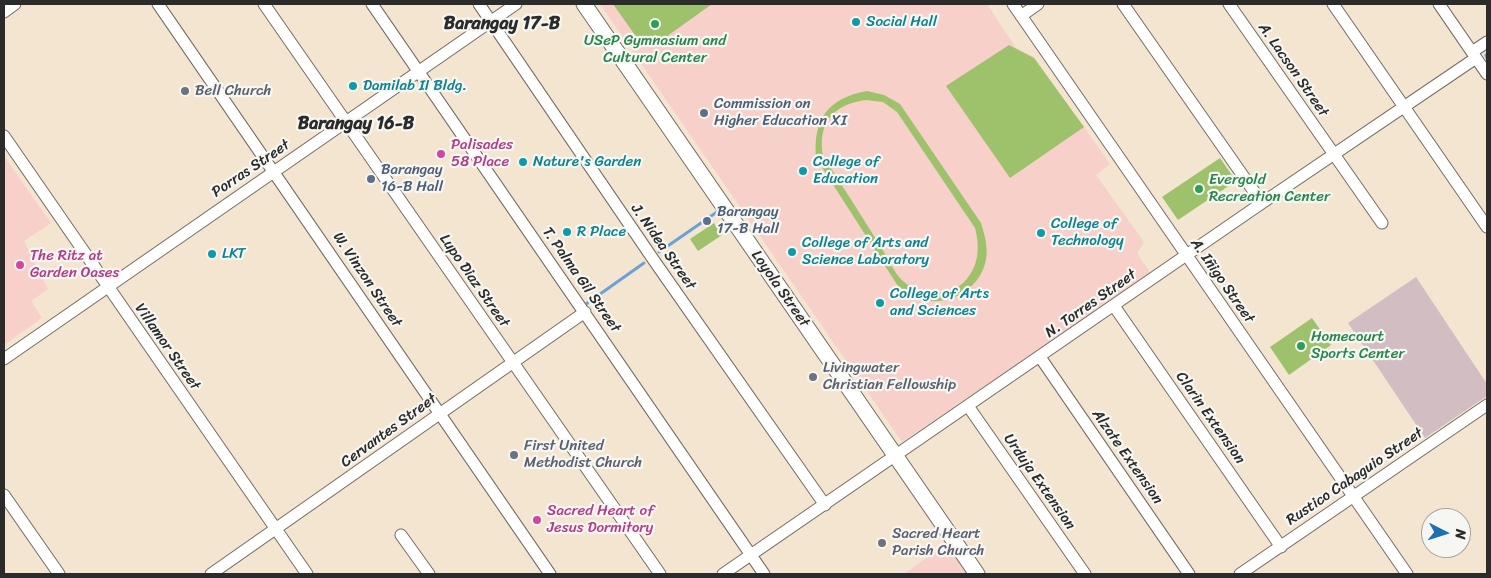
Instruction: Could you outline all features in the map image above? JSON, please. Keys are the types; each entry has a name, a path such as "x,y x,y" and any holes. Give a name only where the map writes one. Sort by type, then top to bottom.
{"main road":[{"name":"Loyola Street","path":"584,4 977,574"}],"street":[{"path":"4,12 15,4"},
{"name":"W. Vinzon Street","path":"158,4 550,574"},
{"name":"Lupo Diaz Street","path":"264,4 660,574"},
{"name":"T. Palma Gil Street","path":"372,4 764,574"},
{"name":"J. Nidea Street","path":"479,4 655,262 825,505"},
{"name":"Porras Street","path":"4,359 106,286 516,4"},
{"name":"A. Iñigo Street","path":"1013,4 1408,574"},
{"path":"1021,16 1038,4"},
{"path":"1122,4 1262,203"},
{"name":"A. Lacson Street","path":"1229,4 1382,223"},
{"path":"1333,4 1487,227"},
{"path":"1439,4 1487,74"},
{"name":"N. Torres Street","path":"723,574 1404,107 1474,55 1487,42"},
{"name":"Villamor Street","path":"4,136 307,574"},
{"name":"Clarin Extension","path":"1114,306 1281,547"},
{"name":"Cervantes Street","path":"211,574 585,312"},
{"name":"Alzate Extension","path":"1040,357 1189,574"},
{"name":"Rustico Cabaguio Street","path":"1240,574 1487,405"},
{"name":"Urduja Extension","path":"968,406 1085,574"},
{"path":"4,495 59,574"},
{"path":"401,535 429,574"}],"shaded area":[{"path":"600,4 987,4 1016,48 1034,57 1110,164 1096,175 1144,242 1137,253 1151,274 902,442"},
{"name":"The Ritz at Garden Oases","path":"4,156 51,223 24,241 48,289 31,301 42,318 4,345"},
{"path":"1416,277 1487,384 1487,396 1425,438 1348,323"},
{"path":"946,544 967,574 904,574"}],"green space":[{"name":"USeP Gymnasium and Cultural Center","path":"613,4 712,4 652,47 642,45"},
{"path":"1009,45 1034,58 1084,127 1010,178 946,86"},
{"path":"867,91 884,95 900,104 981,223 987,248 985,264 981,275 974,284 957,296 946,300 925,300 914,297 898,286 816,158 817,132 826,112 842,99","holes":["866,100 883,102 897,112 975,228 978,242 976,263 965,281 951,290 934,293 925,292 917,290 900,278 823,156 823,134 830,117 845,106 855,102"]},
{"name":"Evergold Recreation Center","path":"1220,158 1236,181 1178,220 1162,197"},
{"path":"714,223 722,235 698,251 690,239"},
{"name":"Homecourt Sports Center","path":"1312,318 1331,345 1289,375 1270,347"}],"waterway":[{"path":"659,252 717,212"},
{"path":"586,304 644,263"}],"place":[{"name":"Social Hall","path":"856,22"},
{"name":"USeP Gymnasium and Cultural Center","path":"655,24"},
{"name":"Damilab II Bldg.","path":"353,86"},
{"name":"Bell Church","path":"185,91"},
{"name":"Commission on Higher Education XI","path":"704,113"},
{"name":"Palisades 58 Place","path":"441,154"},
{"name":"Nature's Garden","path":"523,162"},
{"name":"College of Education","path":"803,171"},
{"name":"Barangay 16-B Hall","path":"371,179"},
{"name":"Evergold Recreation Center","path":"1199,189"},
{"name":"Barangay 17-B Hall","path":"707,221"},
{"name":"R Place","path":"567,232"},
{"name":"College of Technology","path":"1041,233"},
{"name":"College of Arts and Science Laboratory","path":"792,252"},
{"name":"LKT","path":"212,254"},
{"name":"The Ritz at Garden Oases","path":"20,265"},
{"name":"College of Arts and Sciences","path":"880,303"},
{"name":"Homecourt Sports Center","path":"1301,346"},
{"name":"Livingwater Christian Fellowship","path":"813,377"},
{"name":"First United Methodist Church","path":"514,455"},
{"name":"Sacred Heart of Jesus Dormitory","path":"537,520"},
{"name":"Sacred Heart Parish Church","path":"882,543"}],"district":[{"name":"Barangay 17-B","path":"502,24"},
{"name":"Barangay 16-B","path":"356,124"}]}
